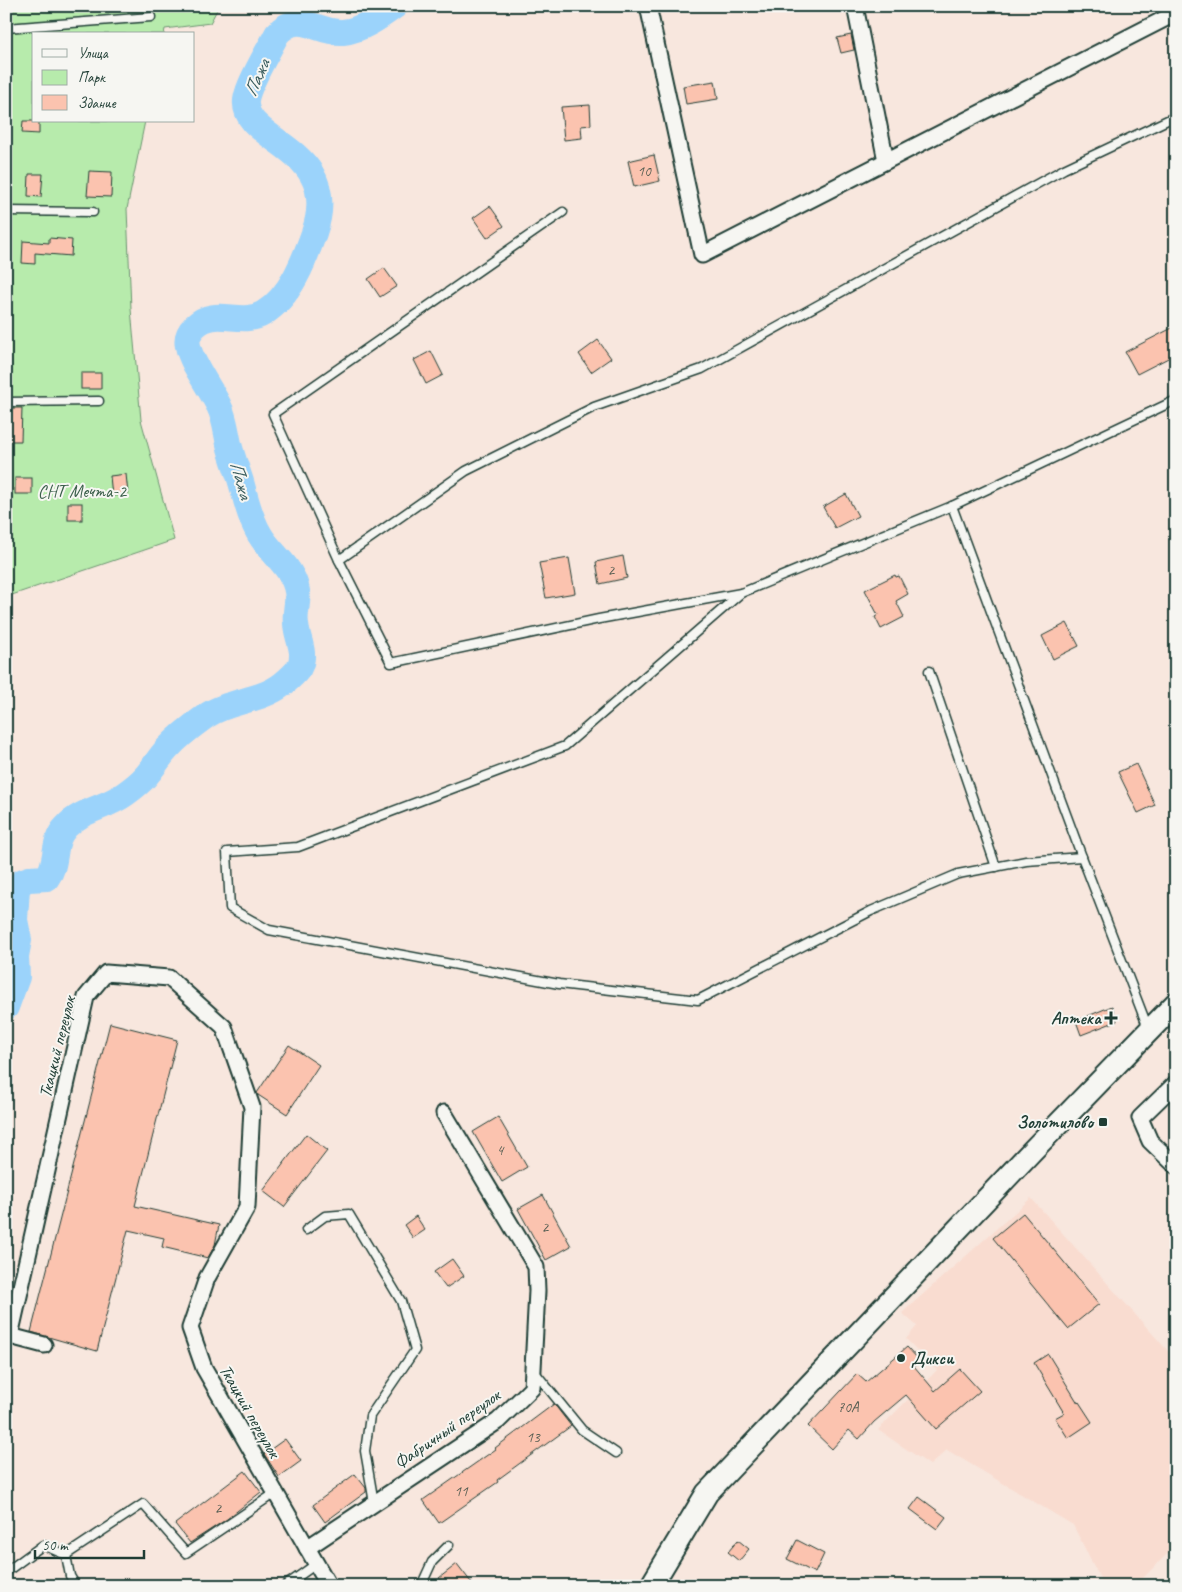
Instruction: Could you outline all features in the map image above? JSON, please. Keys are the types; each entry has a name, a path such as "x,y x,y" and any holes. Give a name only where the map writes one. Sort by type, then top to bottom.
{"main road":[{"path":"652,1586 707,1493 1176,1002"}],"street":[{"path":"648,6 702,255 1176,13"},
{"path":"855,6 886,161"},
{"name":"Ткацкий переулок","path":"44,1345 10,1336 86,997 106,973 169,978 224,1027 252,1107 247,1207 207,1278 190,1328 204,1368 329,1586"},
{"path":"1176,1083 1140,1118 1150,1141 1176,1166"},
{"name":"Фабричный переулок","path":"307,1548 498,1421 532,1388 537,1291 536,1267 444,1113"}],"lane":[{"path":"6,28 151,17"},
{"path":"339,560 466,471 594,407 702,369 1064,170 1176,116"},
{"path":"6,211 93,212"},
{"path":"563,212 273,414 339,560 391,664 599,619 741,593 952,506 1176,400"},
{"path":"6,402 99,401"},
{"path":"952,506 1082,857 1149,1030"},
{"path":"741,593 566,746 298,847 227,852 230,908 269,930 559,984 698,1000 870,911 958,874 1026,861 1082,857"},
{"path":"929,671 996,867"},
{"path":"306,1230 325,1216 349,1214 401,1301 415,1350 370,1416 365,1451 374,1503"},
{"path":"533,1369 582,1430 616,1453"},
{"path":"66,1555 143,1504 186,1553 275,1493"},
{"path":"6,1572 43,1545 66,1555"},
{"path":"421,1586 432,1562 450,1545"},
{"path":"66,1555 70,1576 76,1586"},
{"path":"285,1586 316,1564"}],"shaded area":[{"path":"1031,1198 1176,1360 1176,1545 1135,1586 1104,1586 1073,1525 947,1450 930,1465 878,1430 937,1370 906,1339 917,1326 902,1313"}],"green space":[{"name":"СНТ Мечта-2","path":"6,6 219,6 210,23 165,29 164,32 32,32 32,122 145,122 127,209 131,309 141,420 174,540 6,597"}],"building":[{"path":"851,35 854,50 841,53 837,38"},
{"path":"715,81 718,99 686,104 683,86"},
{"path":"590,105 591,125 581,126 582,138 564,140 561,107"},
{"path":"23,121 39,122 39,134 22,133"},
{"path":"654,155 660,181 634,187 628,161"},
{"path":"89,171 112,172 111,197 87,196"},
{"path":"29,174 43,174 41,197 28,196"},
{"path":"490,206 504,226 487,238 473,218"},
{"path":"49,238 72,240 71,256 35,253 35,264 22,263 23,241 49,243"},
{"path":"384,268 397,286 380,297 368,279"},
{"path":"1176,326 1176,354 1137,374 1125,352"},
{"path":"598,340 611,358 591,372 579,354"},
{"path":"431,351 443,375 426,384 414,360"},
{"path":"81,373 101,373 101,389 81,389"},
{"path":"6,408 22,408 21,441 6,441"},
{"path":"126,474 128,494 112,496 110,476"},
{"path":"15,478 32,478 32,494 15,494"},
{"path":"846,494 858,516 835,528 823,507"},
{"path":"68,503 82,503 82,520 68,520"},
{"path":"623,556 627,578 600,584 596,562"},
{"path":"569,558 575,593 546,598 539,563"},
{"path":"895,575 896,577 899,576 908,594 896,601 904,617 881,629 875,617 878,615 865,590"},
{"path":"1067,623 1079,646 1053,659 1042,636"},
{"path":"1136,764 1155,805 1138,813 1118,772"},
{"path":"1112,1006 1117,1021 1081,1035 1076,1021"},
{"path":"110,1023 177,1040 135,1206 219,1225 215,1245 208,1258 162,1247 164,1238 128,1230 97,1351 31,1332"},
{"path":"289,1045 319,1065 287,1114 257,1093"},
{"path":"498,1117 527,1167 502,1182 473,1132"},
{"path":"306,1134 327,1151 284,1207 263,1191"},
{"path":"543,1195 571,1246 546,1260 518,1209"},
{"path":"1023,1213 1099,1304 1068,1329 993,1238"},
{"path":"416,1216 425,1230 413,1238 404,1225"},
{"path":"452,1259 464,1276 446,1288 434,1272"},
{"path":"907,1347 920,1361 914,1366 935,1391 960,1369 980,1391 936,1429 906,1395 874,1422 859,1439 849,1430 832,1449 808,1426 857,1374 866,1382"},
{"path":"1048,1354 1092,1422 1068,1438 1055,1418 1064,1413 1034,1363"},
{"path":"554,1404 571,1426 497,1480 498,1482 439,1523 423,1500 496,1449"},
{"path":"285,1439 301,1461 279,1477 264,1454"},
{"path":"245,1471 261,1492 227,1519 190,1543 175,1524"},
{"path":"355,1474 366,1488 366,1492 325,1522 313,1505"},
{"path":"919,1497 946,1517 937,1529 910,1509"},
{"path":"738,1540 749,1549 739,1561 728,1552"},
{"path":"797,1540 824,1554 815,1573 787,1559"},
{"path":"457,1564 474,1586 445,1586 439,1578"}],"waterway":[{"name":"Пажа","path":"6,1007 17,977 16,956 19,940 15,920 17,888 23,881 47,878 53,865 58,839 66,827 72,821 118,799 133,788 146,776 171,745 206,716 224,707 274,690 299,668 302,651 297,630 297,591 295,582 260,535 254,522 229,444 221,411 193,360 188,340 192,330 203,320 220,317 256,317 273,306 289,288 306,255 314,233 319,204 315,182 304,164 259,127 249,114 246,100 255,76 277,34 293,23 309,24 334,32 350,31 370,22 395,6"}],"place":[{"name":"Аптека","path":"1111,1018"},
{"name":"Золотилово","path":"1103,1122"},
{"name":"Дикси","path":"901,1358"}]}
